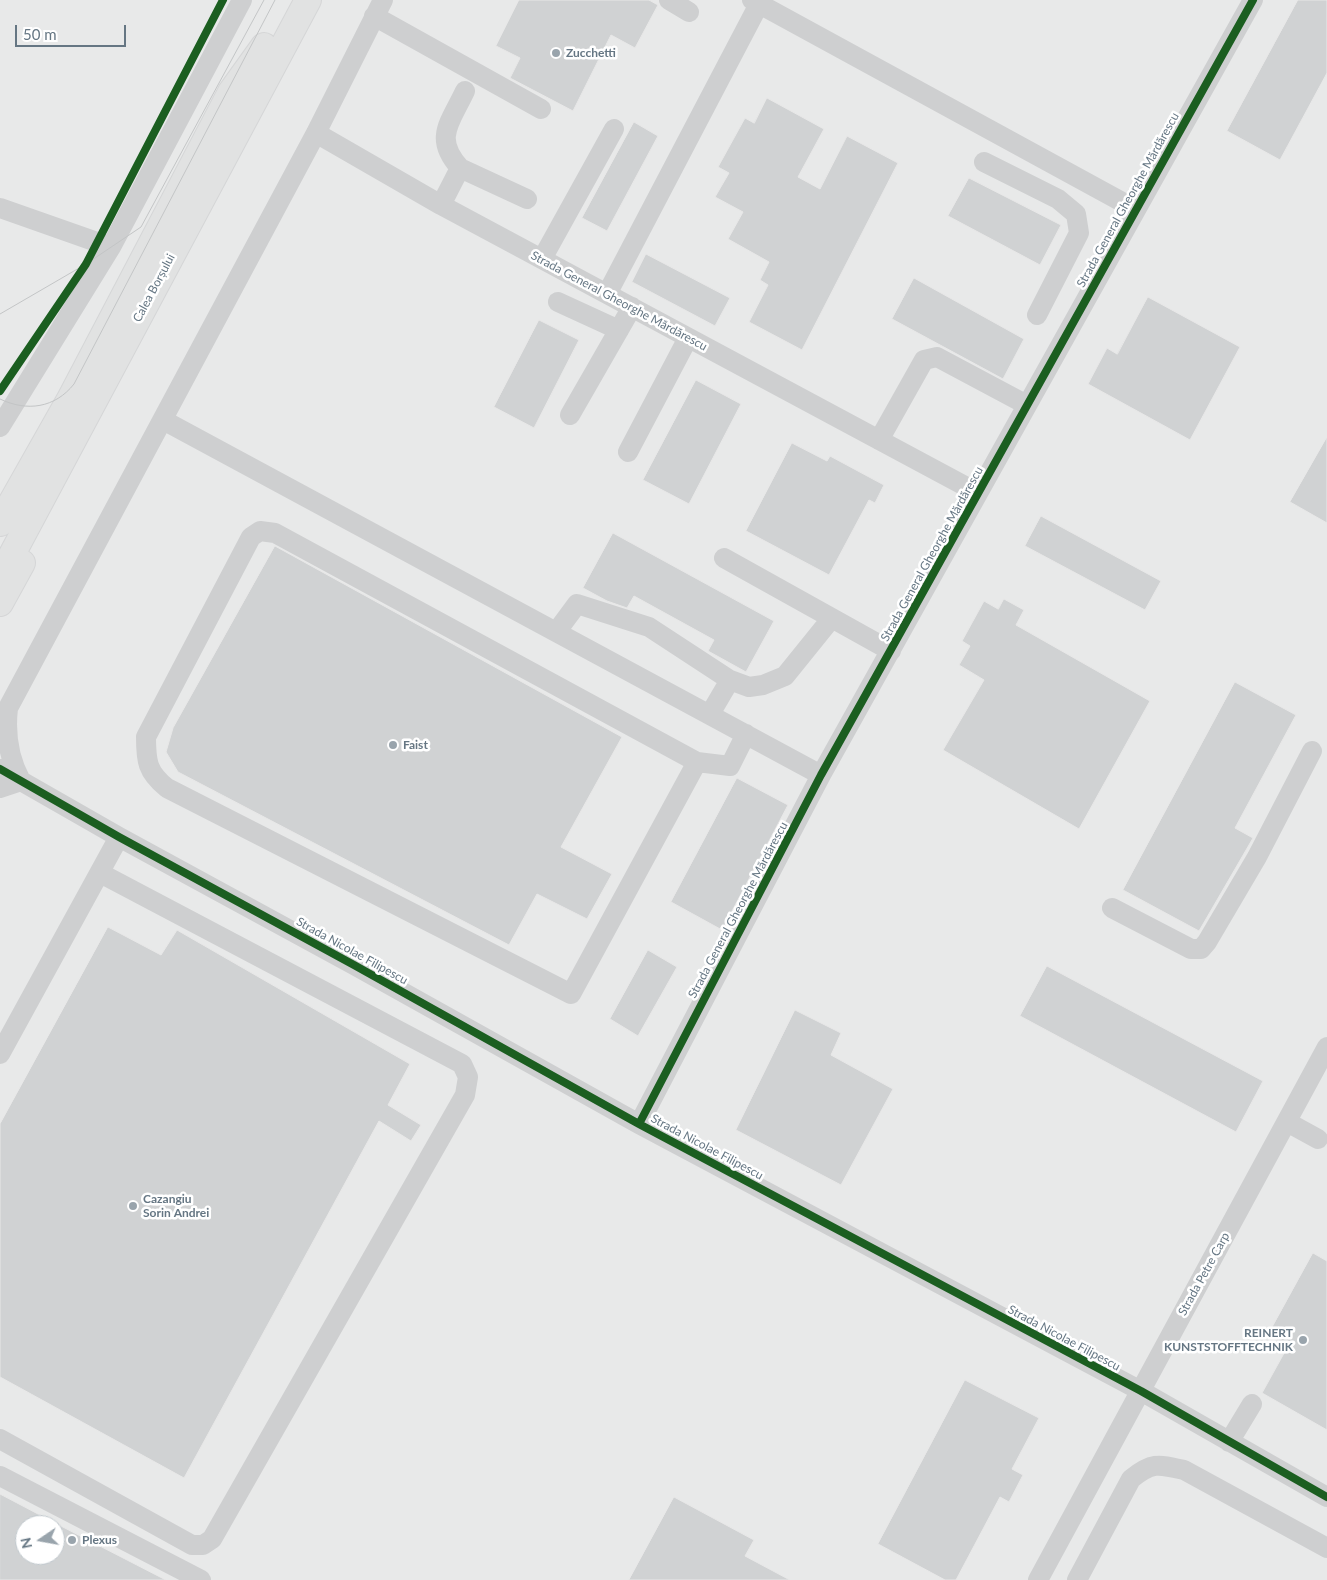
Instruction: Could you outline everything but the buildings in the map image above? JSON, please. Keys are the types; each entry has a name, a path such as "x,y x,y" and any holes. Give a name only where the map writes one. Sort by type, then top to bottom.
{"main road":[{"name":"Calea Borșului","path":"0,577 272,50 289,0"},
{"name":"Calea Borșului","path":"0,544 272,50 308,0"},
{"path":"0,524 69,401 230,92 272,50"},
{"path":"0,603 266,110 272,50"}],"street":[{"path":"0,427 111,247 242,0"},
{"path":"669,0 689,12"},
{"name":"Strada General Gheorghe Mărdărescu","path":"639,1124 821,775 1253,0"},
{"path":"606,294 756,2"},
{"name":"Strada General Gheorghe Mărdărescu","path":"756,2 1135,209"},
{"path":"0,788 21,781 12,764 4,715 316,133 379,8 541,109"},
{"path":"465,91 447,129 445,144 448,155 460,168 526,199"},
{"path":"542,259 614,129"},
{"name":"Strada General Gheorghe Mărdărescu","path":"316,133 441,205 978,493"},
{"path":"1014,175 1027,150"},
{"path":"984,162 1014,175 1058,199 1076,214 1079,223 1079,233 1037,315"},
{"path":"441,205 460,168"},
{"path":"0,208 111,247"},
{"path":"558,302 619,330"},
{"path":"570,415 632,307"},
{"path":"628,452 688,338"},
{"path":"879,440 924,360 929,357 936,356 1027,405"},
{"path":"163,420 821,775"},
{"path":"698,762 571,994 167,788 154,778 146,760 146,737 251,537 260,531 276,533 698,762 730,766 746,734"},
{"path":"724,558 891,651"},
{"path":"557,631 577,604 649,627 730,680 749,686 763,685 785,676 831,619"},
{"path":"710,714 730,680"},
{"path":"1112,908 1190,950 1200,949 1207,942 1257,857 1312,750"},
{"name":"Strada Nicolae Filipescu","path":"0,769 119,837 639,1124 1141,1391 1229,1442 1326,1494"},
{"path":"0,1054 119,837"},
{"path":"0,1439 192,1545 203,1545 212,1539 465,1096 468,1077 462,1064 100,873"},
{"name":"Strada Petre Carp","path":"1038,1580 1327,1047"},
{"path":"1287,1122 1318,1139"},
{"path":"1229,1442 1252,1404"},
{"path":"1076,1580 1131,1479 1146,1467 1160,1464 1184,1470 1327,1548"},
{"path":"0,1476 201,1580"}],"shaded area":[{"path":"0,0 1327,0 1327,1580 0,1580"}],"tram line":[{"path":"0,314 86,264 141,227 264,0"},
{"path":"0,399 20,406 40,405 58,398 74,384 275,0"}],"cycle path":[{"path":"0,391 86,264 223,0"},
{"path":"639,1124 821,775 1253,0"},
{"path":"0,769 119,837 639,1124 1141,1391 1327,1497"}],"place":[{"name":"Zucchetti","path":"556,53"},
{"name":"Faist","path":"393,745"},
{"name":"Cazangiu Sorin Andrei","path":"133,1206"},
{"name":"REINERT KUNSTSTOFFTECHNIK","path":"1303,1340"},
{"name":"Plexus","path":"72,1540"}]}
